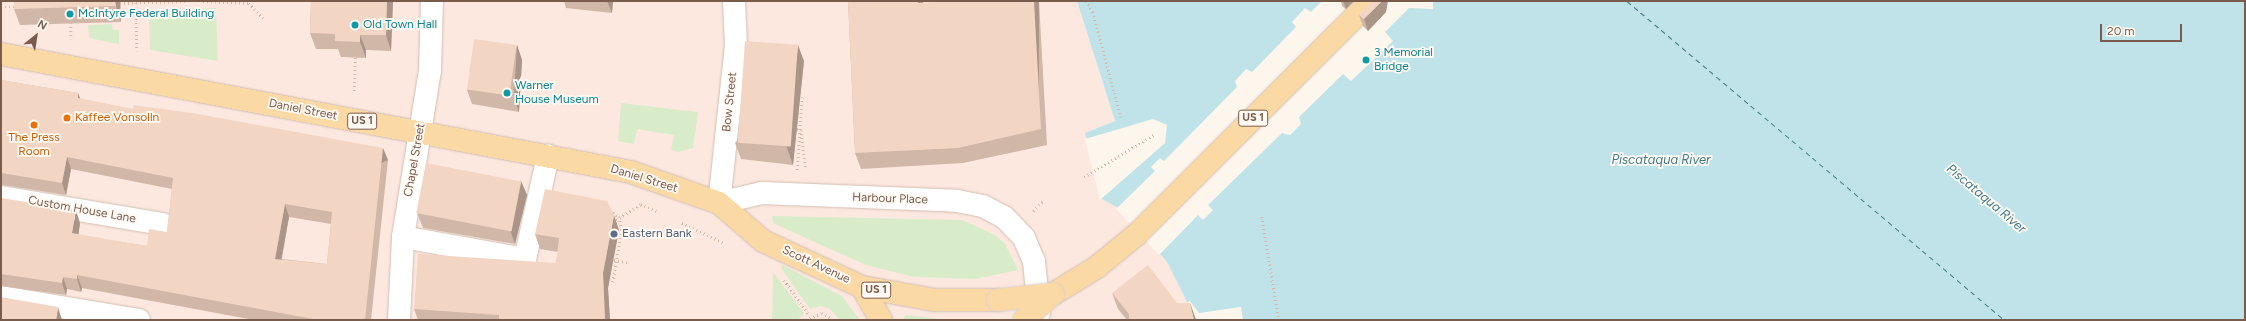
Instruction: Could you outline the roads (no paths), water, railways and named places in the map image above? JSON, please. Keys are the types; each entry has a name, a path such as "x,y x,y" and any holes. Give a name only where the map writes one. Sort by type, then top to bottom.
{"main road":[{"name":"US 1","path":"1024,320 1054,294 1097,267 1136,234 1371,1"},
{"name":"Daniel Street","path":"1,54 631,172 719,203"},
{"name":"Scott Avenue","path":"719,203 763,241 862,287 934,300 998,300 1054,294"},
{"path":"862,287 881,320"}],"street":[{"name":"Chapel Street","path":"399,320 403,238 430,71 432,1"},
{"name":"Bow Street","path":"719,203 736,44 734,1"},
{"path":"403,238 525,259 548,156"},
{"name":"Harbour Place","path":"719,203 762,193 970,202 996,212 1009,222 1024,238 1034,261 1038,320"},
{"name":"Custom House Lane","path":"1,197 163,224"},
{"path":"1,297 139,320"}],"water":[{"name":"Piscataqua River","path":"1077,1 2245,1 2245,320 1196,320 1167,262 1122,210 1102,199 1085,133 1115,121"}],"place":[{"name":"McIntyre Federal Building","path":"70,14"},
{"name":"Old Town Hall","path":"355,25"},
{"name":"3 Memorial Bridge","path":"1366,60"},
{"name":"Warner House Museum","path":"507,93"},
{"name":"Kaffee Vonsolln","path":"67,118"},
{"name":"The Press Room","path":"34,125"},
{"name":"Eastern Bank","path":"614,234"}]}
